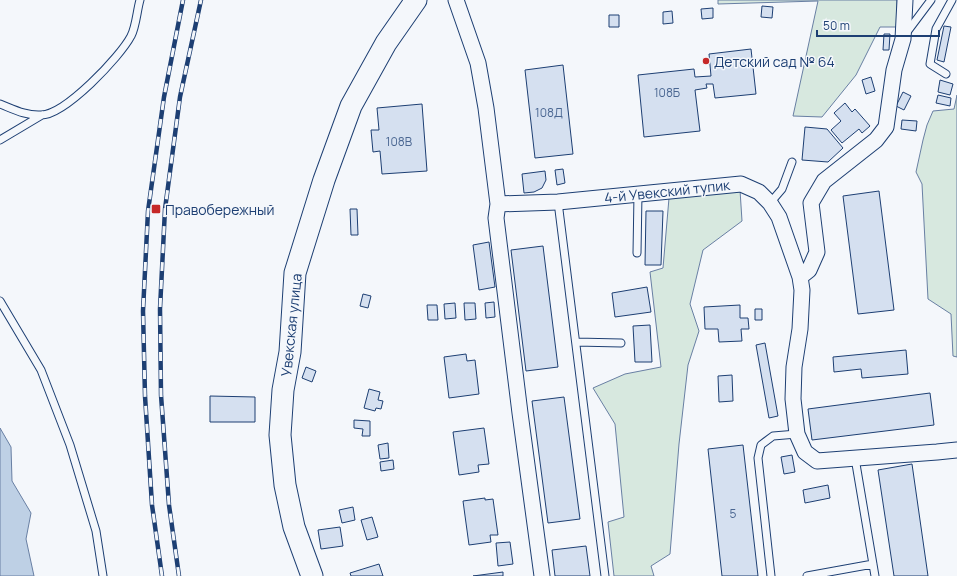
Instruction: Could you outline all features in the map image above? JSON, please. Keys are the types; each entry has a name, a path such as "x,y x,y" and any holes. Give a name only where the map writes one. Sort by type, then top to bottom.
{"street":[{"name":"Увекская улица","path":"312,576 294,527 285,485 280,435 283,390 290,352 295,273 324,180 350,106 386,43 416,0"},
{"path":"456,0 478,63 486,108 498,204 496,218 542,576"},
{"path":"800,277 809,270 817,252 812,203 824,181 876,140 886,127 894,70 902,39 905,0"},
{"name":"4-й Увекский тупик","path":"498,204 558,202 741,184 759,192 770,203 780,217 800,277 802,290 800,329 794,367 792,399 797,434 805,452 817,461 957,450"}],"lane":[{"path":"0,140 42,115 64,106 112,62 132,35 140,0"},
{"path":"902,39 931,0"},
{"path":"946,74 930,64 936,29 952,0"},
{"path":"0,104 23,113 42,115"},
{"path":"770,203 782,189 792,162"},
{"path":"636,253 638,194"},
{"path":"558,202 605,576"},
{"path":"0,301 41,370 70,445 96,531 103,576"},
{"path":"576,342 621,343"},
{"path":"771,576 758,458 761,445 773,436 797,434"},
{"path":"855,458 875,576"},
{"path":"807,576 873,564"}],"shaded area":[{"path":"718,0 897,0 897,27 880,27 856,75 822,117 793,116 818,1 718,4"},
{"path":"957,95 957,357 953,356 951,314 928,299 922,184 916,172 927,125 933,111 954,109"},
{"path":"740,190 742,221 703,250 690,304 699,331 688,365 679,444 670,554 651,566 654,576 614,576 608,522 624,517 615,424 593,388 625,374 661,367 650,272 663,268 669,198"}],"water":[{"path":"0,428 11,447 12,481 31,513 26,539 34,576 0,576"}],"building":[{"path":"762,6 773,7 772,18 761,17"},
{"path":"713,8 713,18 702,19 701,9"},
{"path":"672,11 673,23 663,24 663,12"},
{"path":"609,15 619,15 619,27 609,27"},
{"path":"944,26 951,27 944,62 937,60"},
{"path":"884,34 890,34 889,50 883,50"},
{"path":"751,49 756,94 715,98 713,84 706,84 707,88 695,90 700,131 644,137 638,75 694,69 695,77 711,76 709,54"},
{"path":"563,65 573,154 535,158 525,70"},
{"path":"871,77 875,91 866,94 862,80"},
{"path":"940,80 953,84 950,95 938,92"},
{"path":"903,92 911,96 904,110 896,106"},
{"path":"938,95 951,98 950,106 936,103"},
{"path":"845,103 852,112 855,109 870,126 862,133 859,129 842,143 831,130 841,121 834,113"},
{"path":"422,104 427,171 382,174 380,151 373,152 371,130 379,130 377,108"},
{"path":"902,120 917,121 916,131 901,129"},
{"path":"805,127 827,129 843,148 828,162 802,160"},
{"path":"563,169 565,183 557,185 555,170"},
{"path":"545,171 546,180 542,188 534,192 524,193 522,174"},
{"path":"879,191 894,310 858,314 843,196"},
{"path":"350,209 357,209 358,235 351,235"},
{"path":"646,211 663,211 661,265 645,265"},
{"path":"489,242 495,287 479,290 473,245"},
{"path":"543,246 558,367 526,371 511,250"},
{"path":"647,287 651,312 615,317 612,293"},
{"path":"363,294 371,296 368,308 360,306"},
{"path":"494,302 495,317 486,318 485,303"},
{"path":"455,303 456,318 445,319 444,304"},
{"path":"464,303 475,303 476,319 465,320"},
{"path":"427,305 437,305 438,320 428,320"},
{"path":"740,305 740,318 748,318 749,329 741,329 742,341 719,342 718,329 705,329 704,307"},
{"path":"755,309 762,309 762,320 755,320"},
{"path":"650,325 652,362 635,362 633,326"},
{"path":"765,343 778,416 769,418 756,345"},
{"path":"906,350 908,374 862,378 861,369 834,372 833,357"},
{"path":"466,354 467,361 475,360 479,394 449,398 444,357"},
{"path":"306,367 316,371 312,382 302,378"},
{"path":"732,375 733,401 719,402 718,376"},
{"path":"369,389 380,392 378,400 383,401 381,409 376,408 375,411 364,408"},
{"path":"930,393 934,425 812,440 808,409"},
{"path":"210,396 255,397 255,422 210,422"},
{"path":"564,397 580,519 548,523 532,401"},
{"path":"354,420 370,421 370,436 362,436 363,429 354,428"},
{"path":"484,428 489,464 478,465 479,472 459,475 453,432"},
{"path":"388,443 389,458 380,459 378,445"},
{"path":"743,445 758,576 722,576 708,449"},
{"path":"792,455 795,472 784,474 781,457"},
{"path":"393,460 394,469 381,471 380,462"},
{"path":"912,464 928,576 894,576 878,470"},
{"path":"828,485 830,498 805,503 803,490"},
{"path":"485,498 485,500 493,499 498,535 490,535 491,542 469,545 463,501"},
{"path":"353,507 355,520 342,523 339,510"},
{"path":"372,517 378,537 367,540 361,520"},
{"path":"340,527 343,546 321,549 318,530"},
{"path":"510,542 513,564 498,566 496,543"},
{"path":"586,546 590,576 555,576 552,550"},
{"path":"379,564 383,576 351,576 350,573"},
{"path":"503,572 503,576 473,576"}],"railway":[{"path":"162,576 152,505 145,396 143,311 148,211 164,97 183,0"},
{"path":"179,576 169,505 161,395 160,309 165,209 180,97 201,0"}],"place":[{"name":"Детский сад № 64","path":"706,61"},
{"name":"Правобережный","path":"156,209"}]}
